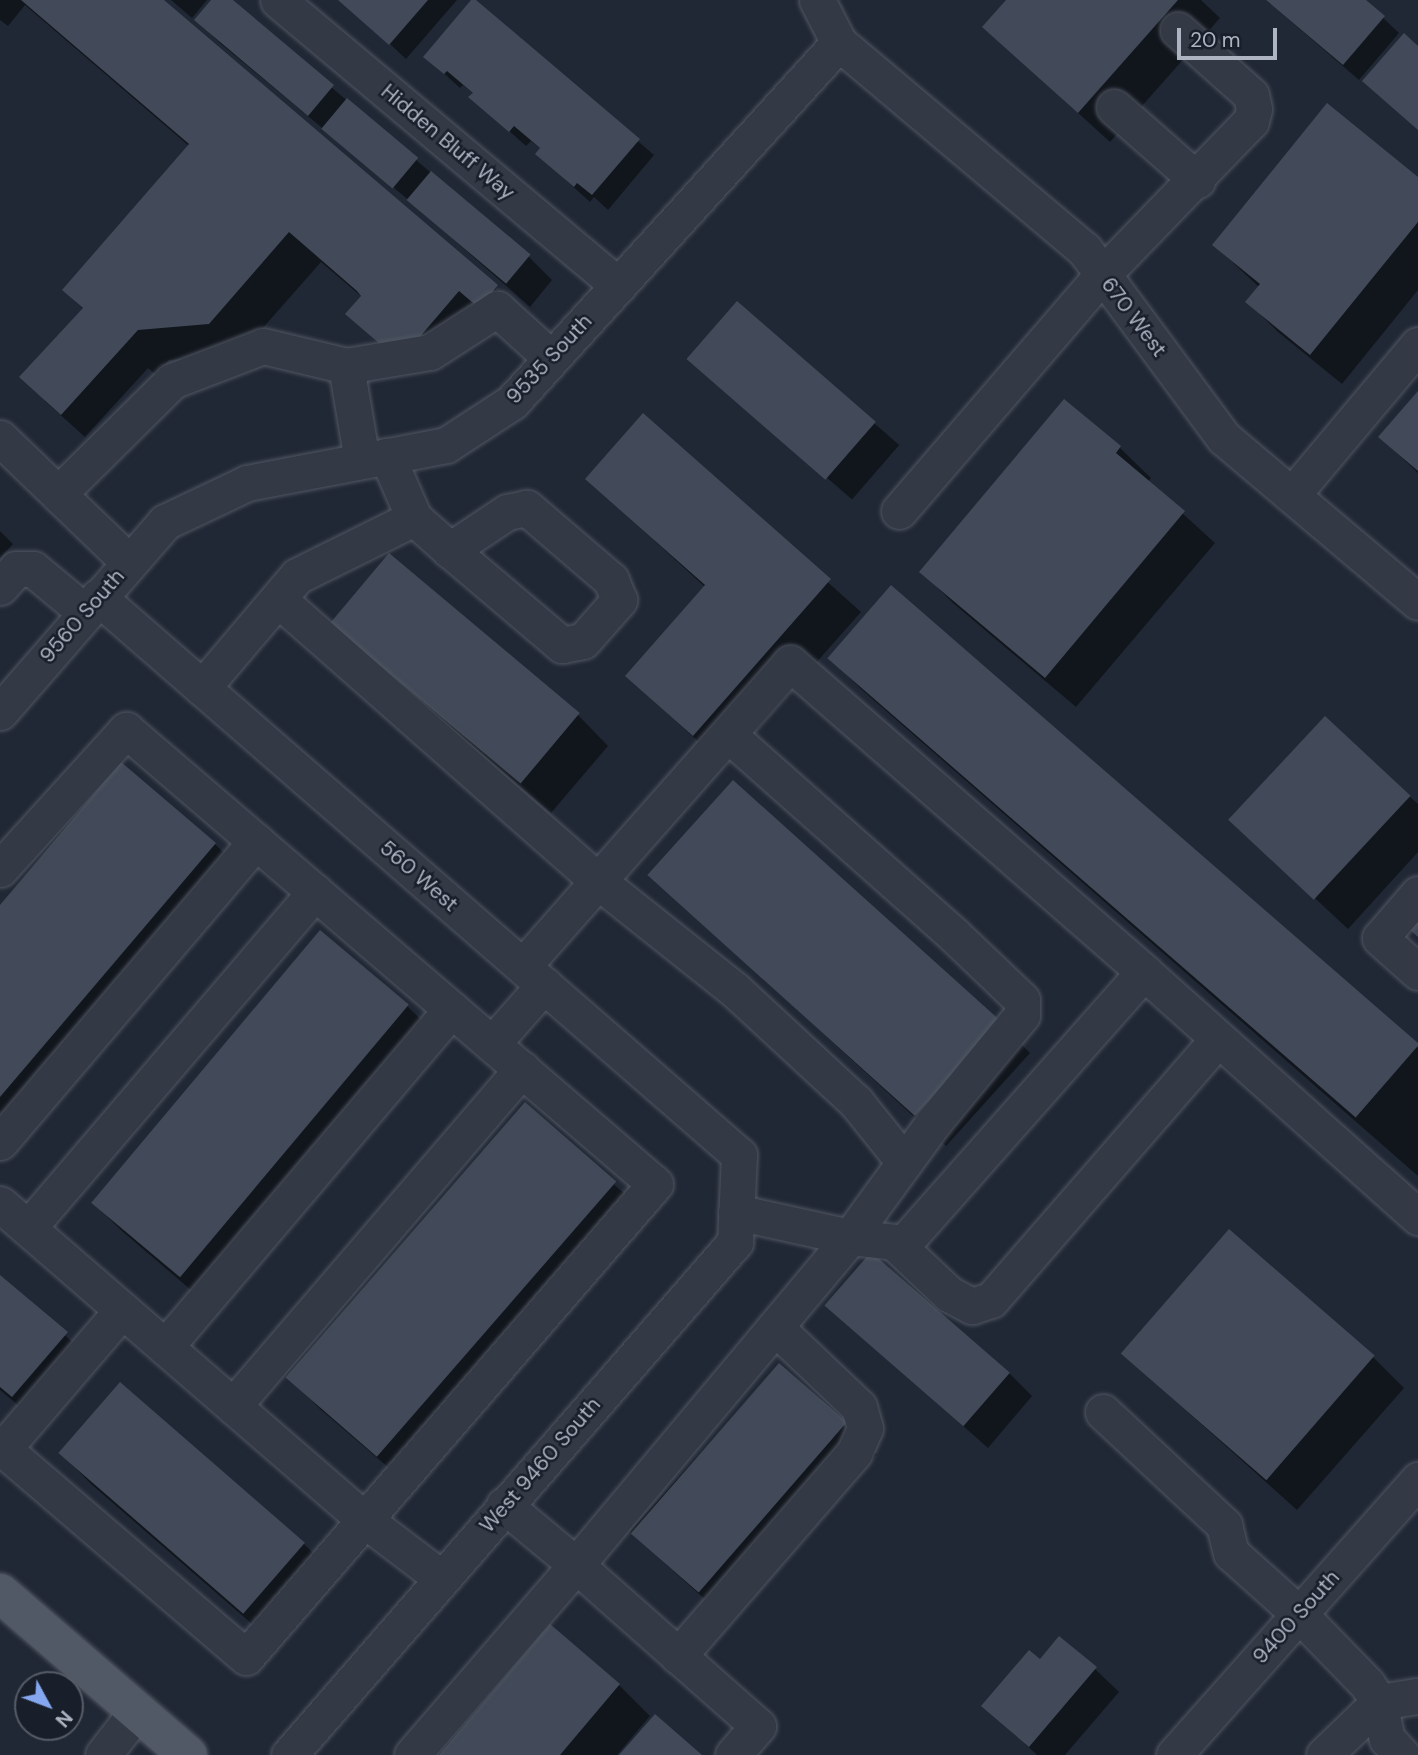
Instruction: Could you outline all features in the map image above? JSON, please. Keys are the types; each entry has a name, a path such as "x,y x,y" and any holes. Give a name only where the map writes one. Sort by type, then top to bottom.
{"main road":[{"path":"0,1593 188,1755"}],"street":[{"name":"Hidden Bluff Way","path":"278,0 618,285"},
{"path":"817,0 839,43"},
{"path":"899,511 1103,274 1197,180 1251,121 1254,109 1251,95 1178,30"},
{"name":"9535 South","path":"166,522 247,483 446,445 512,402 839,43"},
{"name":"670 West","path":"839,43 1084,249 1224,438 1418,602"},
{"path":"1114,107 1197,180"},
{"path":"58,494 172,381 263,346 346,366 430,352 497,309 551,358"},
{"path":"1292,495 1418,345"},
{"path":"346,366 374,459 414,518 450,550 562,645 583,640 619,600 611,580 527,508 507,512 450,550"},
{"path":"0,438 130,562"},
{"path":"202,688 297,576 414,518"},
{"name":"9560 South","path":"0,712 166,522"},
{"name":"560 West","path":"0,587 16,569 33,569 92,605 202,688 739,1155"},
{"path":"278,599 598,881 735,990 856,1102 904,1163"},
{"path":"492,1044 533,975 598,881 790,663 1144,972 1418,1217"},
{"path":"0,869 126,730 655,1184 246,1657 1,1448 122,1310"},
{"path":"412,1755 576,1565 850,1237 904,1163 1022,1015 1022,1000 954,934 728,734"},
{"path":"0,1142 256,841"},
{"path":"28,1228 315,892"},
{"path":"1418,894 1380,938 1418,972"},
{"path":"736,1212 850,1237 904,1242 1144,972"},
{"path":"165,1347 452,1009"},
{"path":"894,1242 949,1294 972,1306 991,1300 1218,1039"},
{"path":"233,1406 522,1069"},
{"name":"West 9460 South","path":"289,1755 735,1242 739,1155"},
{"path":"0,1204 365,1520 441,1578"},
{"path":"678,1656 854,1452 865,1428 859,1407 775,1327"},
{"path":"1103,1412 1224,1525 1231,1553 1298,1614 1367,1684 1380,1702 1388,1739 1402,1755"},
{"name":"9400 South","path":"1174,1755 1418,1480"},
{"path":"504,1505 758,1726 733,1755"},
{"path":"1324,1755 1380,1702 1418,1696"},
{"path":"103,1755 137,1711"}],"building":[{"path":"21,0 164,0 498,285 479,308 459,291 418,339 380,344 345,314 361,296 357,291 289,232 209,324 138,330 61,415 19,377 83,308 62,290 189,144"},
{"path":"211,0 233,0 334,85 308,116 194,20"},
{"path":"338,0 428,0 389,45"},
{"path":"471,0 476,0 640,139 592,195 577,183 574,187 535,154 540,148 514,126 509,132 468,97 473,93 447,71 444,74 423,57"},
{"path":"1006,0 1178,0 1078,113 982,27"},
{"path":"1266,0 1366,0 1385,16 1343,65"},
{"path":"1404,33 1418,46 1418,130 1362,81"},
{"path":"347,98 418,158 393,188 321,129"},
{"path":"1327,103 1418,177 1418,222 1310,355 1245,302 1260,284 1212,245"},
{"path":"431,171 531,255 506,284 407,200"},
{"path":"737,301 876,422 825,480 686,359"},
{"path":"1418,391 1418,471 1378,437"},
{"path":"1064,399 1121,446 1116,453 1185,511 1045,678 919,572"},
{"path":"643,413 831,579 693,736 625,676 705,585 585,479"},
{"path":"389,553 580,713 521,784 330,623"},
{"path":"891,585 1418,1043 1356,1117 827,658"},
{"path":"1325,716 1411,796 1314,900 1228,820"},
{"path":"121,762 216,843 0,1097 0,905"},
{"path":"733,780 1001,1021 915,1116 647,875"},
{"path":"1418,919 1418,937 1409,929"},
{"path":"320,930 409,1005 180,1277 91,1203"},
{"path":"525,1102 616,1181 377,1457 286,1377"},
{"path":"1229,1229 1375,1356 1266,1480 1121,1354"},
{"path":"871,1252 1010,1373 963,1426 824,1306"},
{"path":"0,1275 68,1332 12,1397 0,1387"},
{"path":"779,1363 847,1422 699,1593 631,1534"},
{"path":"120,1382 305,1543 243,1614 58,1453"},
{"path":"550,1624 620,1684 560,1755 439,1755"},
{"path":"1059,1636 1097,1667 1029,1747 981,1706 1029,1650 1040,1659"},
{"path":"655,1714 702,1755 619,1755"}]}
